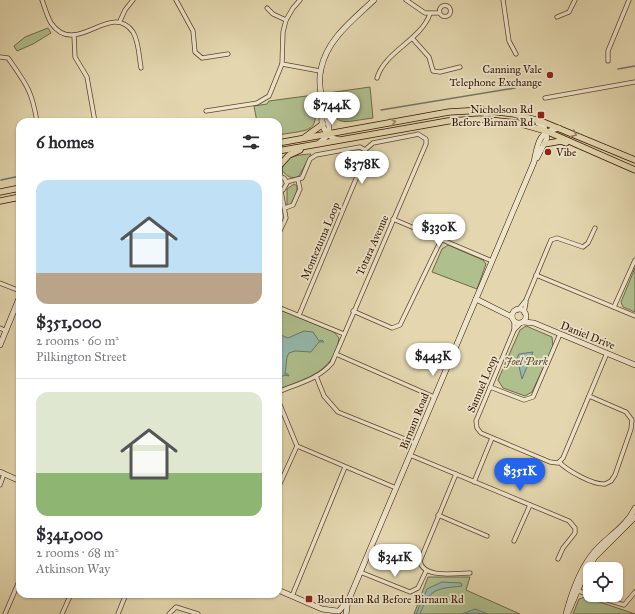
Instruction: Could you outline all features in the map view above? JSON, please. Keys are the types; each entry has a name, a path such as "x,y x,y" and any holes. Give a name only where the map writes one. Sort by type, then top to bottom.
{"main road":[{"path":"282,142 449,112 483,110 527,116 560,128 635,160"},
{"path":"282,149 448,121 472,119 518,123 546,131 635,170"},
{"path":"303,138 323,124"},
{"path":"544,144 561,141 619,165 625,165"},
{"path":"282,163 289,155 315,145"},
{"path":"0,192 16,189"},
{"path":"0,200 16,198"}],"street":[{"path":"42,0 48,16 54,26 63,33 74,35 86,32 109,21 120,21 132,32 136,40 141,68"},
{"path":"120,21 125,10 133,0"},
{"path":"176,0 193,31 195,52 202,58 228,54"},
{"path":"206,111 257,103 265,100 271,93 282,64 283,32 286,20 300,0"},
{"path":"315,145 327,135 330,127 324,110 320,71 325,56 332,42 374,0"},
{"path":"406,0 414,7 430,14 439,13 445,16 450,14 450,8 446,5"},
{"path":"446,5 447,0"},
{"path":"503,0 509,41 516,54"},
{"path":"557,17 569,12 575,0"},
{"path":"608,61 608,51 629,0"},
{"path":"439,13 440,8 446,5"},
{"path":"267,8 273,14 286,20"},
{"path":"377,78 383,65 427,22 430,14"},
{"path":"74,35 76,57 87,77 94,118"},
{"path":"412,38 429,57 433,71 440,72 460,67"},
{"path":"0,57 8,58 29,88 33,98 36,118"},
{"path":"282,64 320,71"},
{"path":"545,98 635,82"},
{"path":"324,110 322,115 323,124 327,135 333,139 341,140"},
{"path":"503,112 512,116 543,124 546,131 560,128"},
{"name":"Birnam Road","path":"337,612 348,599 360,572 534,162 547,138 546,131"},
{"name":"Birnam Road","path":"534,162 541,136 546,131"},
{"name":"Totara Avenue","path":"282,390 325,371 336,354 353,311 426,144 426,139 418,134 373,143 365,150"},
{"path":"282,146 286,141"},
{"path":"282,179 286,182 298,180 305,174 310,159 316,155 360,147 365,150"},
{"name":"Montezuma Loop","path":"299,315 366,155 365,150"},
{"path":"285,208 293,205 300,189 298,180"},
{"path":"282,190 285,188 286,182"},
{"path":"282,198 286,218 282,226"},
{"path":"393,219 492,261"},
{"path":"515,315 526,300 551,240 557,238 583,247 587,244 595,228"},
{"path":"353,311 392,328 398,327 402,324 441,240"},
{"path":"614,307 635,260"},
{"path":"536,275 635,316"},
{"path":"0,283 16,289"},
{"name":"Daniel Drive","path":"476,299 515,315 525,314 534,323"},
{"path":"522,322 525,314 526,300"},
{"path":"0,345 16,306"},
{"path":"282,308 344,334"},
{"name":"Daniel Drive","path":"515,315 522,322 534,323 635,366"},
{"name":"Samuel Loop","path":"515,315 514,330 476,421 476,425 481,433 492,438 550,462 559,462"},
{"name":"Samuel Loop","path":"514,330 522,322"},
{"path":"0,328 6,331"},
{"path":"490,387 524,400 533,397 560,334"},
{"path":"589,396 626,412 632,420 631,428 614,478 605,484 596,483 568,470 559,462 565,455 589,396 607,353"},
{"path":"336,354 434,397"},
{"path":"316,376 324,396 338,412 415,442"},
{"path":"282,410 297,446 396,488"},
{"path":"474,482 492,438"},
{"path":"282,479 297,446"},
{"path":"410,455 569,521 576,528 575,533 563,548 558,560"},
{"path":"292,596 345,467"},
{"path":"0,485 2,473 16,479"},
{"path":"456,474 420,558 422,567 431,573 470,573"},
{"path":"514,541 530,505"},
{"path":"567,614 591,556 624,523 635,508"},
{"path":"438,515 487,536"},
{"path":"576,590 595,557 635,517"},
{"path":"360,572 410,592 418,588 426,571"},
{"path":"5,614 16,588"},
{"path":"576,590 624,605 635,592"},
{"path":"282,592 322,609 346,614"},
{"path":"62,614 69,598"},
{"path":"118,614 124,598"},
{"name":"Birnam Road","path":"346,614 348,599"},
{"path":"169,614 176,607 198,614"},
{"path":"322,609 328,614"}],"green space":[{"path":"48,28 51,33 33,44 17,51 14,46 25,37"},
{"path":"370,87 373,118 346,122 337,118 333,113 328,93"},
{"path":"314,95 314,123 306,130 282,134 282,118 256,118 254,106 267,104 269,101"},
{"path":"311,154 299,176 294,178 289,177 282,170 283,165 289,159"},
{"path":"294,184 297,186 297,191 291,204 287,205 287,189"},
{"path":"448,245 483,260 486,264 477,289 432,272 442,249"},
{"path":"635,268 635,312 623,307 621,302"},
{"path":"282,311 334,332 339,338 336,350 325,367 308,378 282,388"},
{"name":"Joel Park","path":"526,326 552,337 553,347 532,392 525,396 503,388 498,380 520,330"},
{"path":"428,577 470,577 466,590 520,614 414,614"},
{"path":"583,598 583,602 600,602 635,614 573,614 579,599"}],"water":[{"path":"304,331 313,332 319,341 322,340 324,342 319,342 311,352 295,351 289,353 287,357 285,374 288,374 289,376 284,375 282,377 282,336 288,338"},
{"path":"533,352 522,379 517,358 519,354"},
{"path":"442,582 461,583 462,586 435,591 427,599 420,614 416,614 427,589"},
{"path":"475,609 488,614 462,614"}],"waterway":[{"path":"618,69 635,66"},
{"path":"381,110 515,88"},
{"path":"1,180 16,177"}],"place":[{"name":"Canning Vale Telephone Exchange","path":"550,75"},
{"name":"Nicholson Rd Before Birnam Rd","path":"541,115"},
{"name":"Vibe","path":"548,152"},
{"name":"Boardman Rd Before Birnam Rd","path":"309,599"}]}
